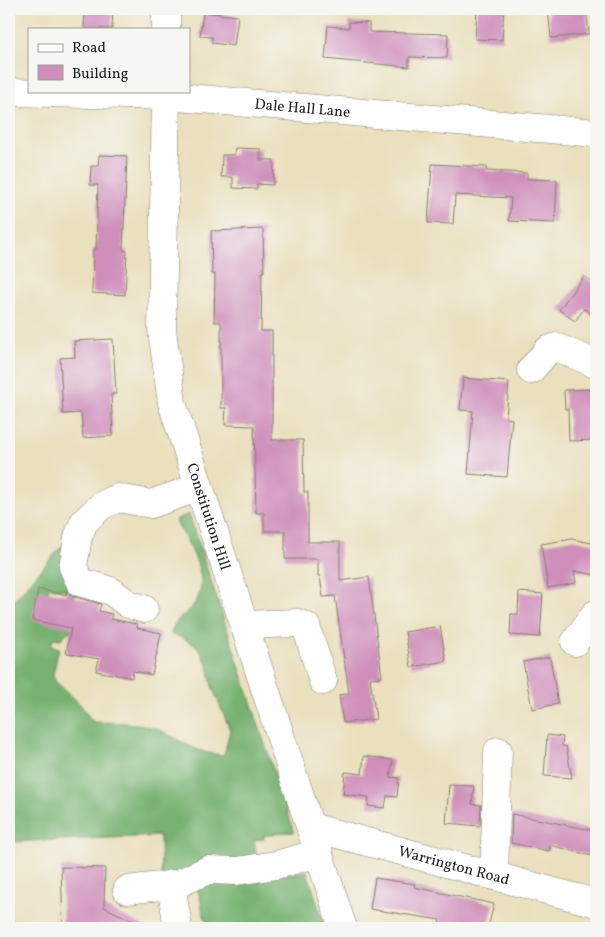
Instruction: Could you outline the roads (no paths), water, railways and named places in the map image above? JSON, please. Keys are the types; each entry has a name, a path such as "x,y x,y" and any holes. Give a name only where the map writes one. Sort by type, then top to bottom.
{"street":[{"path":"166,9 166,28"},
{"name":"Dale Hall Lane","path":"9,92 166,94 596,133"},
{"name":"Constitution Hill","path":"166,94 162,330 172,403 343,928"},
{"path":"531,370 548,350 556,347 596,364"},
{"path":"144,609 128,604 111,591 80,582 73,567 80,529 91,514 110,500 118,498 151,504 199,487"},
{"path":"244,625 298,623 306,626 323,681"},
{"path":"494,876 498,751"},
{"name":"Warrington Road","path":"311,827 596,903"},
{"path":"127,890 171,884 208,870 237,871 276,865 319,853"},
{"path":"171,884 178,928"}]}
